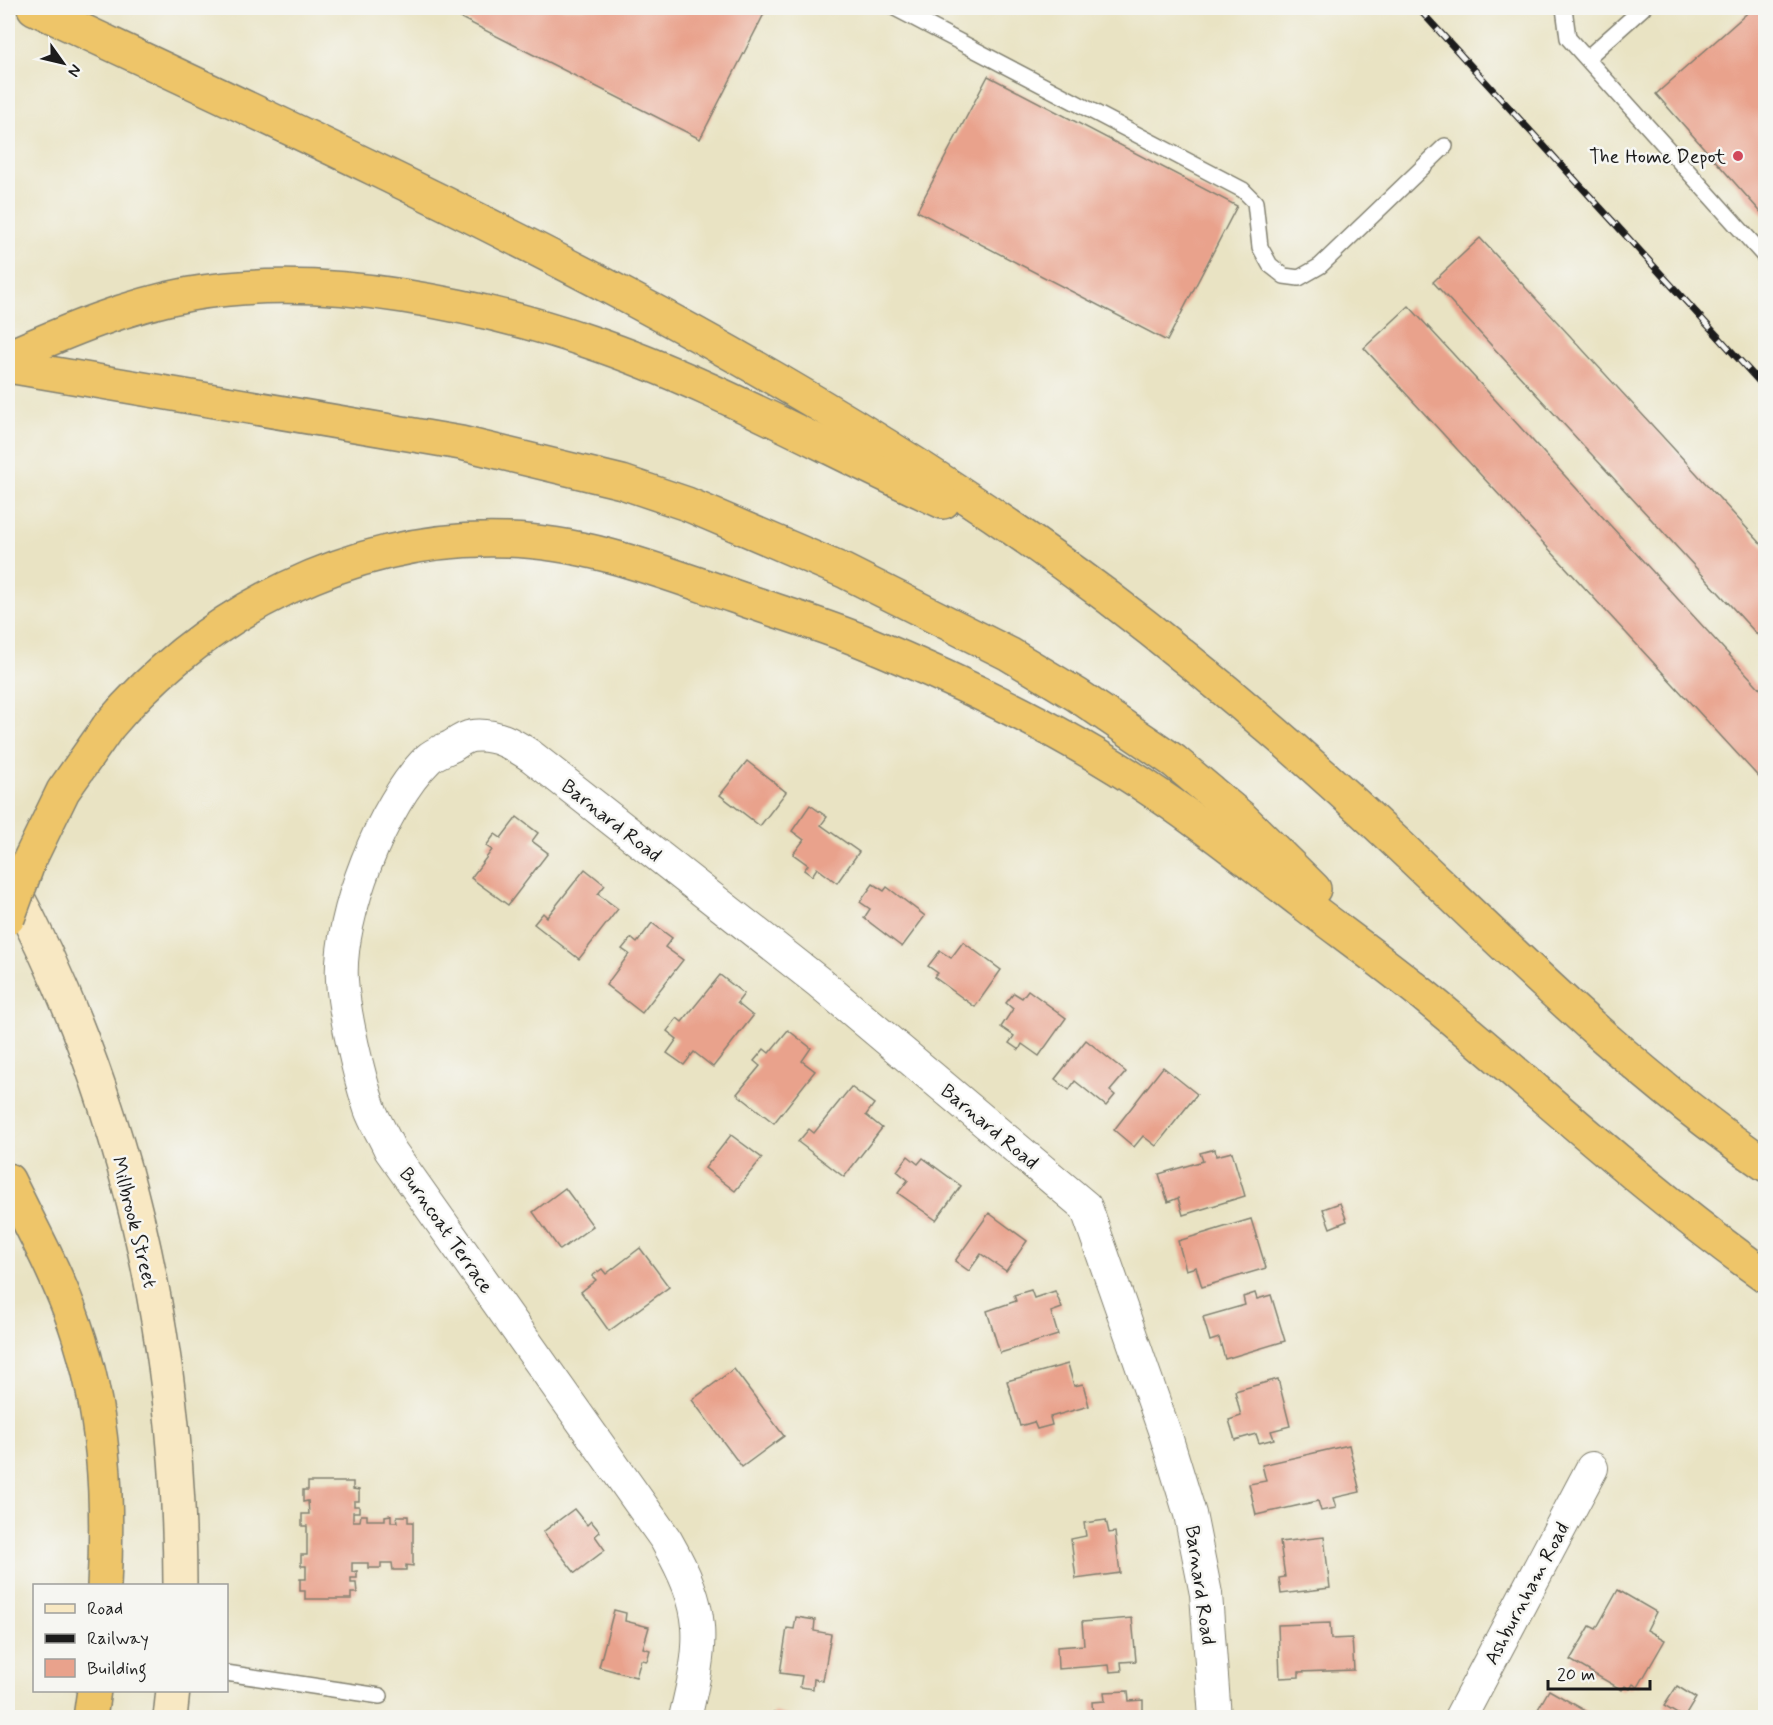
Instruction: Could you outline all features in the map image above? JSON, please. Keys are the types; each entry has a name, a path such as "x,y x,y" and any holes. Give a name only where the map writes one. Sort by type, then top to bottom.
{"highway":[{"path":"34,8 649,306 819,404 951,487 1052,557 1158,637 1240,705 1396,843 1527,969 1634,1064 1688,1109 1766,1165"},
{"path":"8,357 109,315 191,294 273,286 324,287 428,300 538,325 638,360 770,420 1052,557"},
{"path":"8,366 460,443 622,482 687,504 844,571 1009,654 1077,695 1174,761 1242,818 1426,997"},
{"path":"8,918 29,861 63,791 108,727 138,691 169,663 203,637 277,593 357,559 407,548 458,541 508,540 619,557 858,639 982,693 1042,724 1168,801 1426,997 1643,1183 1766,1276"},
{"path":"8,1180 62,1293 86,1361 102,1440 106,1522 104,1584"},
{"path":"90,1718 94,1692"}],"main road":[{"name":"Millbrook Street","path":"8,879 54,969 82,1038 143,1244 157,1307 172,1414 180,1505 180,1584"},
{"path":"170,1718 173,1692"}],"street":[{"name":"Burncoat Terrace","path":"470,736 429,758 402,792 374,843 357,885 346,935 341,979 350,1024 370,1109 390,1150 666,1540 677,1559 693,1599 700,1636 685,1718"},
{"name":"Barnard Road","path":"470,736 486,736 508,741 531,756 820,983 1086,1207 1166,1436 1190,1514 1206,1594 1215,1718"},
{"name":"Ashburnham Road","path":"1460,1718 1592,1468"}],"lane":[{"path":"895,8 1243,190 1255,202 1260,247 1270,264 1284,276 1299,278 1320,266 1445,146"},
{"path":"1564,8 1568,38 1766,258"},
{"path":"1587,58 1643,8"},
{"path":"228,1673 380,1696"}],"building":[{"path":"451,8 767,8 700,139 449,12"},
{"name":"The Home Depot","path":"1753,8 1766,8 1766,218 1656,94"},
{"path":"988,76 1237,206 1167,341 917,211"},
{"path":"1480,238 1766,549 1766,644 1433,282"},
{"path":"1409,306 1766,695 1766,785 1364,348"},
{"path":"747,761 786,792 760,826 720,795"},
{"path":"810,805 827,817 821,825 859,852 837,883 817,868 812,876 804,870 808,865 793,854 804,840 792,831"},
{"path":"517,817 538,833 532,841 548,853 508,905 471,878 492,850 486,846 495,834 501,838"},
{"path":"585,869 605,885 598,894 618,909 579,959 534,924 543,913 547,917"},
{"path":"873,884 884,891 887,887 925,916 902,947 864,918 870,909 860,902"},
{"path":"652,923 672,938 665,947 683,960 642,1013 606,985 629,954 622,949 631,938 637,943"},
{"path":"963,942 1001,970 975,1007 934,977 938,973 928,966 940,951 951,958"},
{"path":"720,975 744,994 737,1003 753,1016 713,1067 694,1052 684,1065 667,1053 677,1039 667,1031 677,1018 682,1022"},
{"path":"1028,990 1066,1018 1039,1056 1022,1044 1019,1050 1009,1043 1014,1036 1001,1027 1013,1009 1006,1003 1014,993 1022,998"},
{"path":"788,1030 811,1048 802,1061 815,1071 774,1123 737,1094 760,1066 754,1061 764,1049 769,1053"},
{"path":"1086,1040 1126,1072 1110,1091 1115,1095 1106,1106 1075,1081 1069,1090 1055,1079"},
{"path":"1163,1067 1197,1094 1156,1146 1143,1136 1134,1147 1114,1130"},
{"path":"851,1087 874,1104 866,1115 882,1128 844,1177 798,1142 809,1129 814,1133"},
{"path":"731,1135 762,1158 735,1191 705,1168"},
{"path":"1215,1149 1216,1156 1232,1152 1245,1196 1183,1215 1178,1198 1168,1202 1159,1174 1203,1161 1200,1153"},
{"path":"908,1156 918,1164 923,1158 961,1186 936,1220 898,1193 908,1180 897,1171"},
{"path":"565,1188 593,1226 560,1250 533,1212"},
{"path":"1340,1203 1347,1221 1330,1228 1323,1209"},
{"path":"989,1213 1027,1241 1006,1271 981,1254 969,1271 955,1261"},
{"path":"1251,1219 1266,1268 1202,1287 1196,1267 1186,1270 1178,1241"},
{"path":"640,1248 669,1287 609,1331 581,1292 596,1280 592,1276 602,1269 606,1274"},
{"path":"1031,1290 1034,1298 1055,1291 1062,1308 1051,1312 1058,1335 1000,1353 987,1311 1016,1301 1014,1295"},
{"path":"1255,1293 1257,1299 1271,1295 1285,1341 1225,1359 1219,1338 1210,1341 1203,1317 1245,1305 1243,1297"},
{"path":"1068,1364 1074,1386 1083,1384 1089,1406 1050,1417 1052,1425 1037,1429 1034,1422 1020,1426 1007,1381"},
{"path":"734,1369 784,1436 742,1467 692,1400"},
{"path":"1278,1379 1290,1426 1271,1431 1274,1439 1259,1443 1256,1434 1235,1440 1229,1420 1241,1416 1235,1391"},
{"path":"1349,1445 1360,1492 1333,1498 1336,1508 1321,1511 1318,1501 1256,1515 1249,1484 1266,1481 1262,1465"},
{"path":"308,1482 353,1482 353,1489 359,1490 359,1501 354,1501 354,1506 359,1506 359,1512 353,1512 353,1521 360,1521 361,1515 367,1515 367,1520 385,1520 385,1516 391,1515 391,1522 398,1522 397,1516 408,1516 408,1522 413,1522 413,1566 406,1565 406,1570 393,1570 392,1563 381,1563 381,1568 368,1568 368,1563 352,1563 352,1572 357,1571 357,1578 351,1578 351,1583 356,1583 357,1593 351,1593 351,1599 305,1599 305,1591 300,1591 300,1579 306,1579 306,1566 301,1566 301,1555 307,1555 307,1526 302,1526 302,1514 309,1514 308,1501 303,1502 303,1490 308,1490"},
{"path":"574,1509 587,1525 591,1521 600,1532 595,1536 605,1550 575,1573 543,1532"},
{"path":"1106,1520 1109,1533 1115,1532 1120,1573 1076,1579 1071,1539 1086,1536 1084,1523"},
{"path":"1324,1537 1330,1588 1281,1594 1279,1578 1285,1577 1280,1542"},
{"path":"1618,1590 1656,1612 1647,1630 1665,1640 1638,1687 1633,1684 1630,1689 1625,1686 1622,1690 1570,1660 1590,1626 1596,1629"},
{"path":"614,1610 626,1613 625,1621 649,1627 643,1648 650,1650 647,1661 641,1660 636,1677 599,1667"},
{"path":"796,1617 815,1620 814,1631 831,1634 823,1681 814,1679 813,1689 800,1687 802,1676 780,1673 787,1628 794,1629"},
{"path":"1132,1618 1136,1661 1121,1662 1122,1671 1110,1672 1109,1665 1058,1669 1057,1647 1084,1645 1082,1622"},
{"path":"1330,1623 1331,1639 1352,1638 1354,1670 1299,1672 1299,1677 1280,1678 1278,1625"},
{"path":"1677,1686 1696,1698 1684,1718 1664,1706"},
{"path":"1549,1690 1598,1718 1533,1718"},
{"path":"1128,1691 1129,1701 1143,1700 1143,1718 1093,1718 1092,1702 1105,1701 1104,1692"},
{"path":"774,1712 790,1717 790,1718 773,1718"}],"railway":[{"path":"1418,8 1766,389"}],"place":[{"name":"The Home Depot","path":"1738,156"}]}
